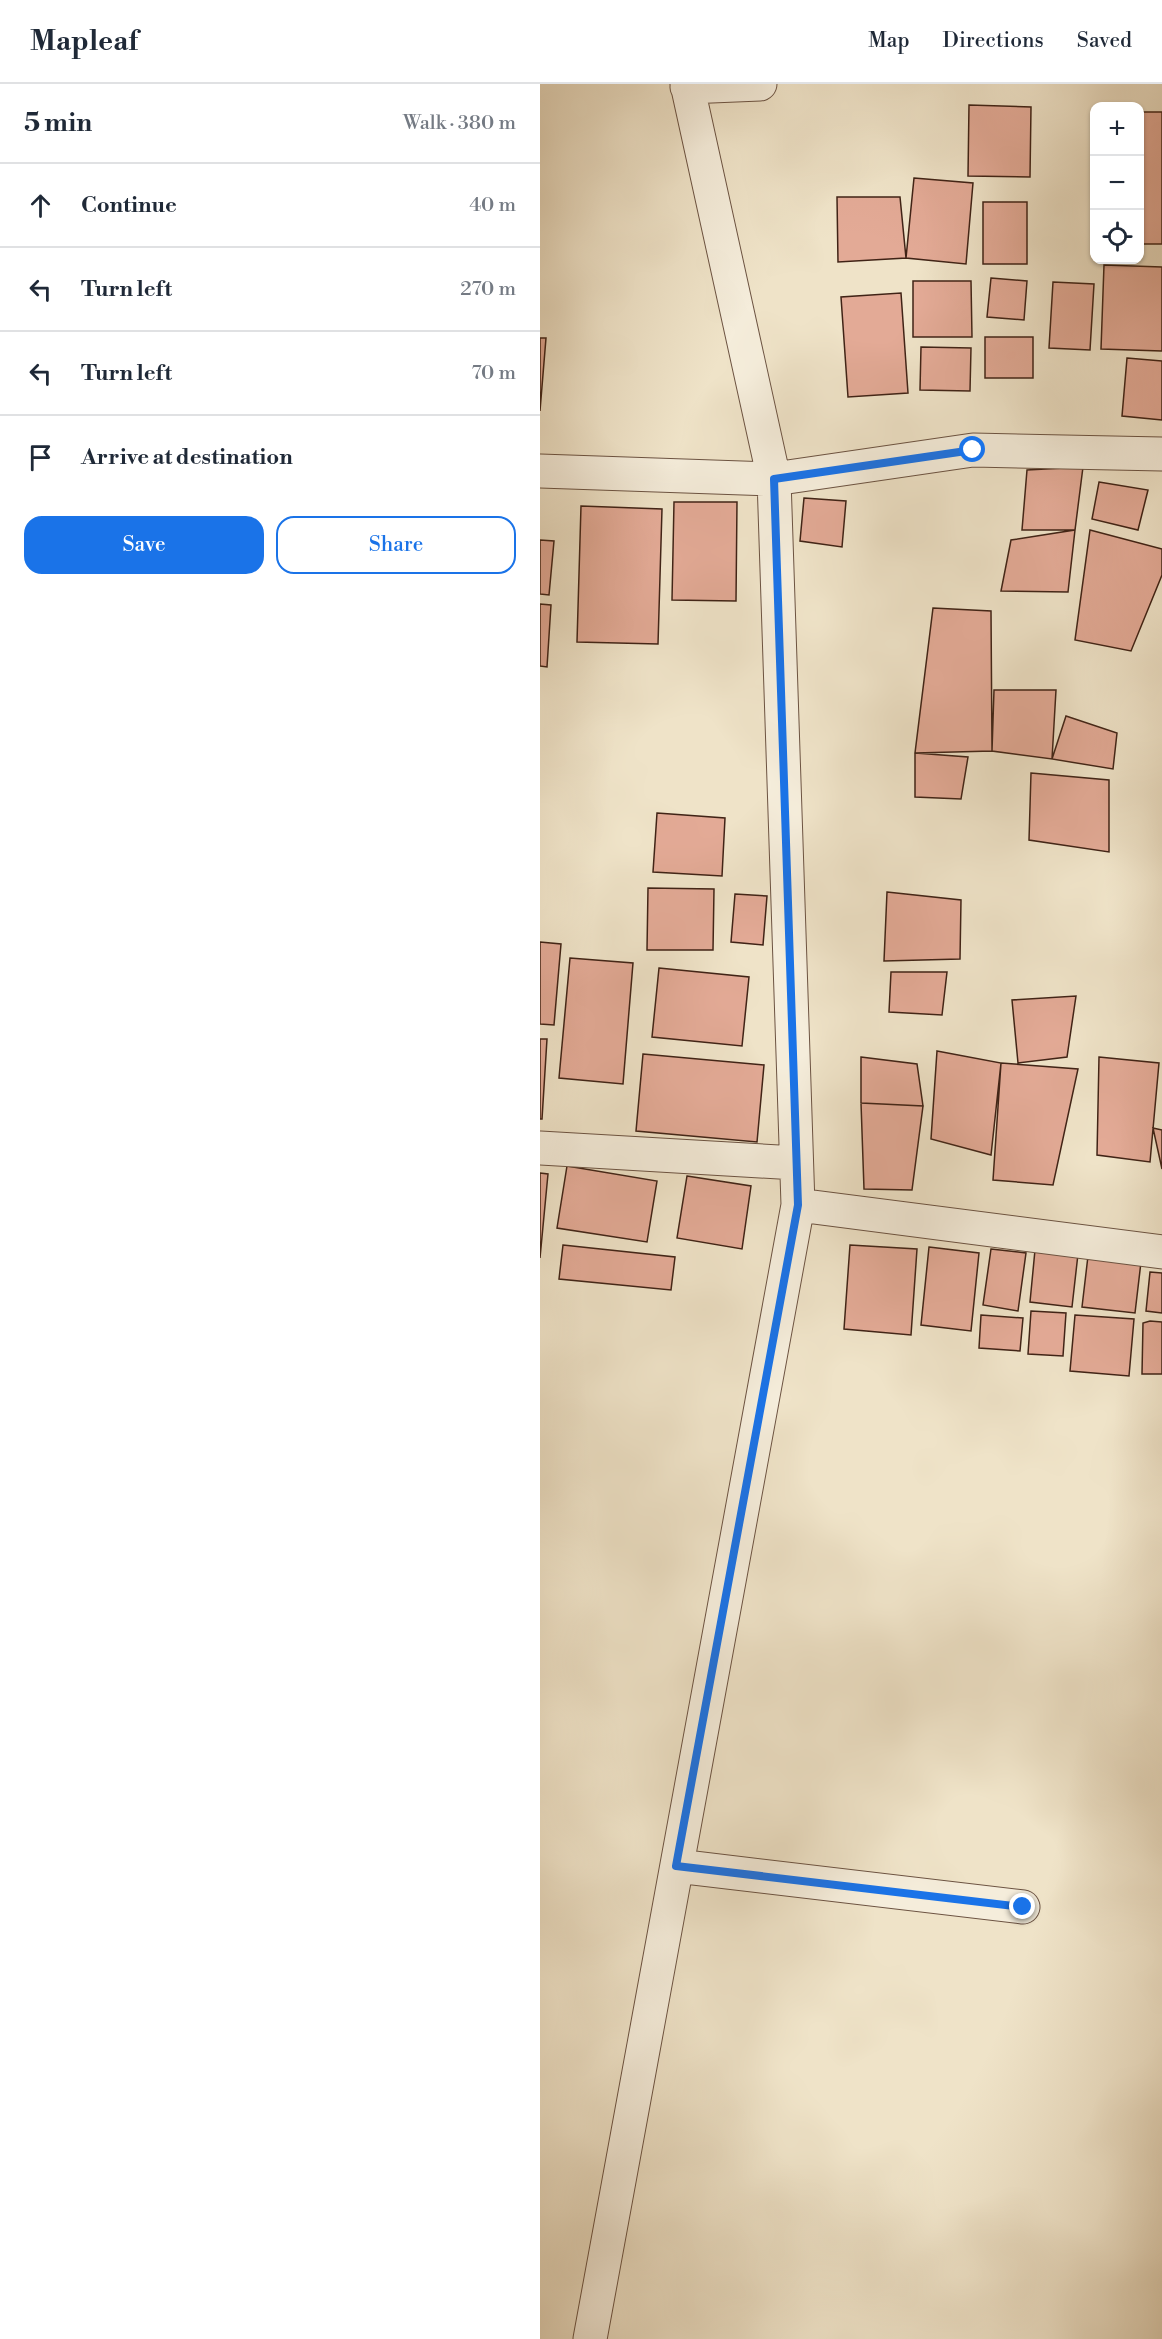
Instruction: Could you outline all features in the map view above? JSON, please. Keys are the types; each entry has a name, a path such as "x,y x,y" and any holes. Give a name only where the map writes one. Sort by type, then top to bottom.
{"street":[{"path":"590,2339 798,1205 774,479 687,86 760,84"},
{"path":"540,471 774,479 973,450 1162,454"},
{"path":"540,1148 796,1163"},
{"path":"798,1205 1162,1252"},
{"path":"676,1866 1023,1907"}],"building":[{"path":"969,105 1031,107 1030,177 968,176"},
{"path":"1144,112 1162,112 1162,244 1144,244"},
{"path":"914,178 973,183 966,264 906,258"},
{"path":"837,197 900,197 906,258 838,262"},
{"path":"983,202 1027,202 1027,264 983,264"},
{"path":"1104,265 1162,267 1162,351 1101,349"},
{"path":"991,278 1027,281 1024,320 987,317"},
{"path":"913,281 971,281 972,337 913,337"},
{"path":"1053,282 1094,284 1090,350 1049,348"},
{"path":"901,293 908,393 848,397 841,297"},
{"path":"985,337 1033,337 1033,378 985,378"},
{"path":"540,338 546,338 540,411"},
{"path":"921,347 971,348 970,391 920,390"},
{"path":"1127,358 1162,361 1162,420 1122,416"},
{"path":"1083,467 1075,530 1022,530 1027,470"},
{"path":"1099,482 1148,490 1138,530 1092,519"},
{"path":"804,498 846,501 842,547 800,541"},
{"path":"674,502 737,502 736,601 672,600"},
{"path":"581,506 662,509 658,644 577,642"},
{"path":"1075,530 1068,592 1001,591 1011,540"},
{"path":"1090,530 1162,549 1162,575 1131,651 1075,640"},
{"path":"540,540 554,541 549,595 540,594"},
{"path":"540,604 551,605 547,667 540,666"},
{"path":"933,608 991,611 992,751 915,753"},
{"path":"994,690 1056,690 1052,759 992,751"},
{"path":"1066,716 1117,733 1113,769 1052,759"},
{"path":"915,753 968,757 961,799 915,797"},
{"path":"1031,773 1109,780 1109,852 1029,840"},
{"path":"657,813 725,818 722,876 653,872"},
{"path":"648,888 714,889 713,950 647,950"},
{"path":"887,892 961,900 960,959 884,961"},
{"path":"735,894 767,896 763,945 731,942"},
{"path":"540,942 561,944 554,1025 540,1024"},
{"path":"570,958 633,963 623,1084 559,1078"},
{"path":"659,968 749,977 742,1046 652,1037"},
{"path":"891,972 947,972 942,1015 889,1012"},
{"path":"1076,996 1067,1057 1018,1063 1012,1000"},
{"path":"540,1039 547,1039 542,1119 540,1119"},
{"path":"937,1051 1001,1063 991,1155 931,1139"},
{"path":"643,1054 764,1065 757,1142 636,1131"},
{"path":"861,1057 917,1064 923,1106 861,1103"},
{"path":"1099,1057 1159,1063 1150,1162 1097,1155"},
{"path":"1001,1063 1078,1069 1053,1185 993,1180"},
{"path":"861,1103 923,1106 912,1190 864,1189"},
{"path":"1153,1128 1162,1130 1162,1169"},
{"path":"567,1166 657,1181 647,1242 557,1228"},
{"path":"540,1173 548,1174 540,1258"},
{"path":"687,1176 751,1186 742,1249 677,1238"},
{"path":"563,1245 675,1257 671,1290 559,1279"},
{"path":"850,1245 917,1249 911,1335 844,1329"},
{"path":"929,1247 979,1253 971,1331 921,1325"},
{"path":"991,1249 1026,1253 1018,1311 983,1305"},
{"path":"1035,1250 1078,1254 1072,1307 1030,1302"},
{"path":"1088,1256 1141,1262 1135,1313 1082,1307"},
{"path":"1150,1272 1162,1273 1162,1313 1146,1311"},
{"path":"1031,1311 1066,1313 1063,1356 1028,1354"},
{"path":"981,1315 1023,1318 1020,1351 979,1348"},
{"path":"1075,1315 1134,1319 1129,1376 1070,1371"},
{"path":"1162,1322 1162,1374 1142,1374 1143,1323"}],"route":[{"path":"973,450 774,479 798,1205 676,1866 1023,1907"}]}
